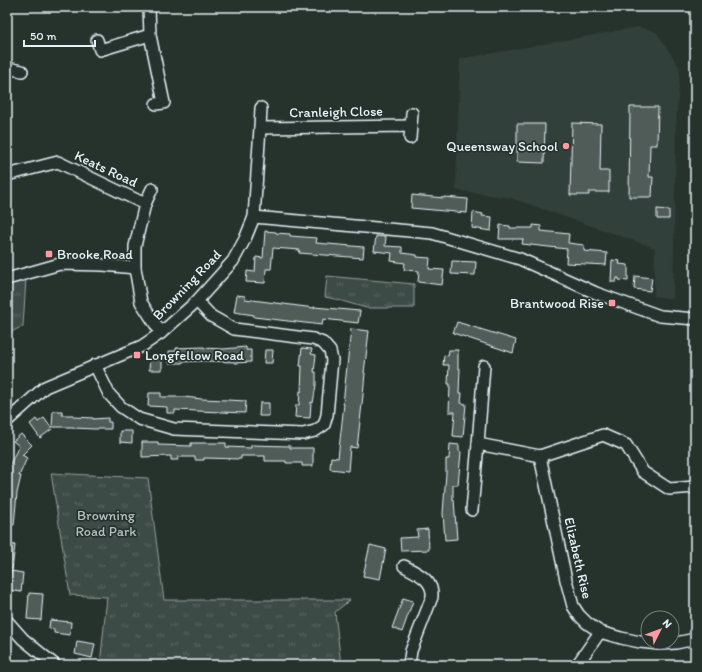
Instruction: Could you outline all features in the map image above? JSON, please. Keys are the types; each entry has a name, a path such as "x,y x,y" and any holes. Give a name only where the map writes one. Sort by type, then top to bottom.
{"street":[{"path":"148,7 150,36 164,103 156,104"},
{"path":"97,40 100,50 150,36"},
{"path":"7,68 22,71"},
{"name":"Browning Road","path":"7,421 45,387 142,346 161,333 196,301 233,261 245,240 254,217 261,108"},
{"path":"410,138 412,113"},
{"name":"Cranleigh Close","path":"260,128 411,126"},
{"name":"Keats Road","path":"7,175 58,162 145,204"},
{"path":"152,189 145,204 135,246 135,268 141,302 161,333"},
{"path":"254,217 432,232 520,259 596,293 660,316 695,318"},
{"path":"7,279 60,264 103,265 135,268"},
{"path":"95,365 109,394 121,408 139,419 174,429 303,434 315,431 324,425 327,415 332,360 330,351 323,343 313,339 234,329 211,316 196,301"},
{"path":"472,510 484,366"},
{"path":"478,444 540,456 603,436 626,445 643,472 669,490 695,487"},
{"name":"Elizabeth Rise","path":"540,456 566,580 573,606 579,615 600,632 621,638 659,644 695,640"},
{"path":"404,566 428,581 433,593 411,651 409,665"},
{"path":"7,621 23,639 55,665"},
{"path":"577,665 600,632"}],"shaded area":[{"name":"Queensway School","path":"639,27 656,32 680,68 676,127 673,299 654,296 655,248 511,198 456,190 460,59"}],"green space":[{"path":"327,276 414,284 414,308 366,308 325,297"},
{"path":"26,279 23,326 7,334 7,284"},
{"name":"Browning Road Park","path":"51,473 148,478 164,600 350,600 335,612 341,665 100,665 107,597 70,595"}],"building":[{"path":"630,107 658,107 657,145 650,145 649,177 653,177 652,197 629,197"},
{"path":"572,123 601,124 600,171 609,171 609,192 589,192 589,195 570,195"},
{"path":"517,124 545,124 544,163 517,162"},
{"path":"412,195 468,199 467,213 411,208"},
{"path":"657,209 669,210 669,219 657,219"},
{"path":"473,212 483,214 482,216 492,217 491,231 472,228"},
{"path":"500,225 510,226 510,228 533,228 533,225 541,226 541,231 569,234 568,243 584,245 584,251 607,253 606,265 566,263 567,249 522,244 523,239 499,239"},
{"path":"265,231 290,234 290,236 317,238 316,243 364,247 363,258 299,253 300,250 273,248 271,269 266,269 265,283 246,282 247,271 255,272 256,257 263,258"},
{"path":"376,236 386,237 385,246 402,247 402,253 417,255 417,257 430,258 429,269 444,270 442,285 418,282 419,271 404,270 405,263 391,261 392,253 374,251"},
{"path":"612,260 620,261 619,264 628,265 628,281 619,280 619,278 617,278 616,282 611,282"},
{"path":"452,261 476,262 475,275 451,274"},
{"path":"635,276 652,278 650,291 634,289"},
{"path":"237,295 245,296 245,299 314,308 360,311 358,323 323,319 322,325 254,317 254,315 234,312"},
{"path":"457,322 516,340 513,353 453,333"},
{"path":"351,329 369,331 357,448 350,447 348,471 330,469 331,457 338,458"},
{"path":"204,347 223,349 246,347 246,350 251,350 251,362 235,363 204,361 169,363 169,351 176,351 176,348"},
{"path":"302,348 312,349 311,354 316,355 314,372 316,372 316,385 313,403 311,402 310,418 295,417 296,405 299,405 300,391 301,392 302,366 300,366"},
{"path":"265,350 273,350 272,363 264,363"},
{"path":"449,350 458,350 458,368 460,368 459,393 462,393 461,403 466,404 463,437 453,436 455,412 449,412 449,365 443,365 444,355 448,356"},
{"path":"150,358 162,359 162,370 149,370"},
{"path":"149,393 161,393 161,397 246,401 245,413 175,410 175,413 167,413 167,407 148,406"},
{"path":"260,403 269,403 269,416 259,416"},
{"path":"53,411 62,411 62,415 73,415 73,417 93,419 108,418 108,422 111,422 111,429 52,427"},
{"path":"44,418 52,429 40,438 30,424 36,419 38,422"},
{"path":"120,431 132,431 132,443 120,442"},
{"path":"21,434 32,445 22,455 27,458 19,476 21,476 17,493 14,525 7,525 7,479 9,466 19,446 13,441"},
{"path":"142,442 158,442 158,445 191,446 191,443 226,443 226,447 251,448 251,445 313,448 313,466 302,466 302,463 286,463 286,461 265,461 265,456 241,456 241,459 204,458 204,460 195,460 195,457 178,457 178,460 171,460 171,456 142,457"},
{"path":"450,444 459,445 459,451 461,452 458,485 453,485 457,539 445,540 443,513 446,459 449,459"},
{"path":"428,529 429,550 401,551 400,538 418,537 417,530"},
{"path":"7,544 15,545 12,569 7,568"},
{"path":"370,545 386,549 380,579 363,576"},
{"path":"11,571 23,573 21,592 9,590"},
{"path":"29,593 43,594 41,620 27,619"},
{"path":"403,598 413,601 402,632 392,628"},
{"path":"50,620 71,622 70,635 54,633 54,629 49,628"},
{"path":"77,641 95,644 92,658 75,654"}],"place":[{"name":"Queensway School","path":"566,146"},
{"name":"Brooke Road","path":"49,254"},
{"name":"Brantwood Rise","path":"612,303"},
{"name":"Longfellow Road","path":"137,355"}]}
